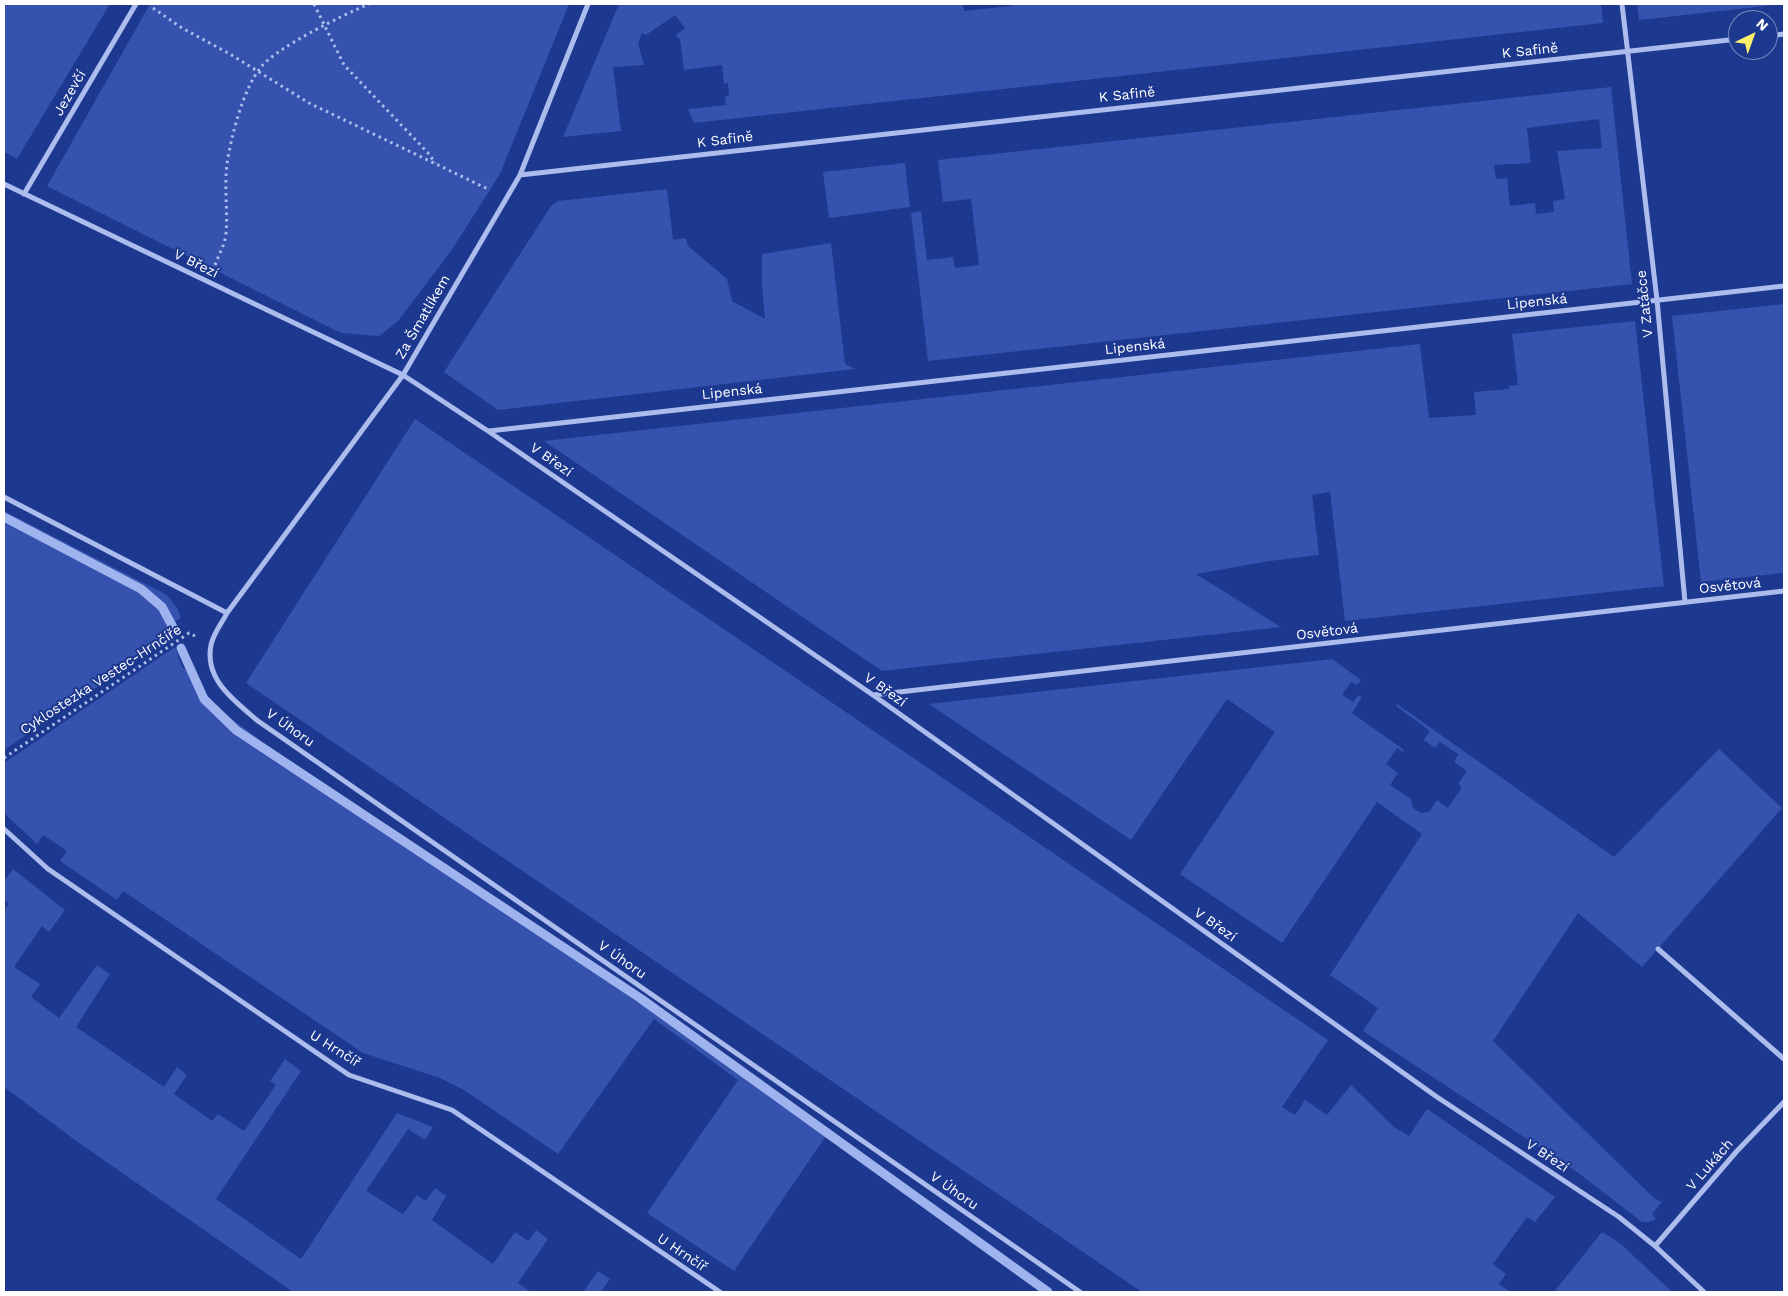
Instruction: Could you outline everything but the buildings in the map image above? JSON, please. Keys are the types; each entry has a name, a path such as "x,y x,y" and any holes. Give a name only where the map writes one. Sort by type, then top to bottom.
{"street":[{"name":"Jezevčí","path":"24,194 136,4"},
{"name":"Za Šmatlíkem","path":"227,613 403,375 520,175 588,4"},
{"name":"V Zatáčce","path":"1622,4 1657,300 1685,602"},
{"name":"K Safině","path":"520,175 1728,40"},
{"name":"V Březí","path":"4,184 403,375 488,431 873,695 1438,1097 1619,1217 1655,1246 1704,1292"},
{"name":"Lipenská","path":"488,431 1784,286"},
{"path":"4,497 227,613"},
{"name":"Osvětová","path":"873,695 1784,591"},
{"name":"V Úhoru","path":"227,613 211,644 211,671 229,696 258,721 1080,1292"},
{"name":"U Hrnčíř","path":"4,830 48,869 349,1074 452,1110 720,1292"},
{"path":"1658,949 1784,1060"},
{"name":"V Lukách","path":"1655,1246 1737,1151 1784,1102"}],"path":[{"path":"314,4 344,65 429,154 435,164"},
{"path":"208,282 223,249 226,233 228,164 235,129 258,71 284,49 369,4"},
{"path":"149,5 182,28 310,103 506,198"},
{"name":"Cyklostezka Vestec-Hrnčíře","path":"4,758 189,633 211,644"}],"shaded area":[{"path":"4,4 110,4 17,159 4,152"},
{"path":"150,4 569,4 500,174 451,251 398,321 379,336 341,333 47,186"},
{"path":"619,4 963,4 964,11 1015,4 1601,4 1603,23 694,123 688,109 726,105 725,96 729,96 728,83 724,84 722,65 684,70 680,40 676,35 685,28 675,15 646,35 642,33 638,43 644,65 613,67 621,131 563,137"},
{"path":"1637,4 1784,4 1728,10 1639,20"},
{"path":"1611,87 1632,284 928,361 911,213 921,211 927,260 953,257 955,268 979,265 971,199 943,202 938,160","holes":["1599,119 1602,148 1557,151 1565,199 1553,201 1554,212 1536,214 1535,203 1510,206 1507,178 1496,179 1494,165 1531,163 1527,128"]},
{"path":"905,163 910,207 829,218 823,172"},
{"path":"667,189 673,240 686,238 688,246 727,279 732,301 765,319 762,254 831,243 845,364 855,369 498,410 444,372 551,206 558,201"},
{"path":"1784,304 1784,573 1701,582 1672,316"},
{"path":"1635,321 1664,586 1345,621 1330,492 1312,495 1319,555 1270,561 1196,574 1281,627 882,671 544,441 1420,344 1429,418 1476,415 1474,392 1509,389 1509,386 1518,385 1512,334"},
{"path":"415,419 1328,1040 1282,1107 1295,1115 1305,1100 1327,1115 1351,1085 1394,1127 1409,1136 1427,1109 1555,1197 1535,1222 1527,1217 1493,1264 1506,1274 1499,1284 1511,1292 1142,1292 246,683"},
{"path":"4,511 167,595 177,608 181,618 168,625 174,635 4,750"},
{"path":"175,647 182,667 191,672 215,706 314,781 573,953 830,1130 734,1271 647,1213 738,1080 654,1019 558,1154 464,1090 440,1078 363,1053 123,891 117,900 60,861 67,851 43,835 37,844 7,816 4,811 4,763"},
{"path":"1332,659 1361,680 1357,685 1351,682 1342,695 1353,702 1358,695 1362,697 1352,713 1404,750 1403,752 1397,748 1386,764 1398,773 1390,785 1411,799 1413,808 1421,813 1429,812 1437,800 1448,808 1462,787 1458,784 1467,771 1454,762 1458,754 1440,742 1435,748 1424,740 1430,731 1396,706 1397,704 1614,857 1719,749 1782,808 1642,967 1578,913 1493,1041 1655,1199 1662,1202 1652,1214 1656,1219 1642,1222 1577,1172 1363,1031 1378,1008 1330,975 1422,834 1377,802 1282,943 1180,874 1275,732 1227,699 1131,840 929,704"},
{"path":"13,869 65,910 49,932 42,926 14,967 40,984 31,997 59,1018 97,965 110,974 76,1027 164,1087 177,1067 187,1075 174,1094 212,1121 218,1114 244,1131 276,1085 270,1081 285,1059 301,1071 216,1199 301,1259 397,1113 433,1127 425,1140 408,1129 366,1191 403,1214 417,1195 426,1201 435,1188 446,1196 432,1220 493,1264 515,1232 528,1241 536,1230 548,1239 518,1283 531,1292 293,1292 75,1140 4,1087 4,910 9,904 4,900 4,881"},
{"path":"1602,1232 1621,1244 1672,1292 1554,1292"},
{"path":"598,1271 610,1279 601,1292 583,1292"}],"waterway":[{"path":"4,517 141,589 162,607 175,631"},
{"path":"181,648 204,699 236,730 640,998 1048,1292"}]}
